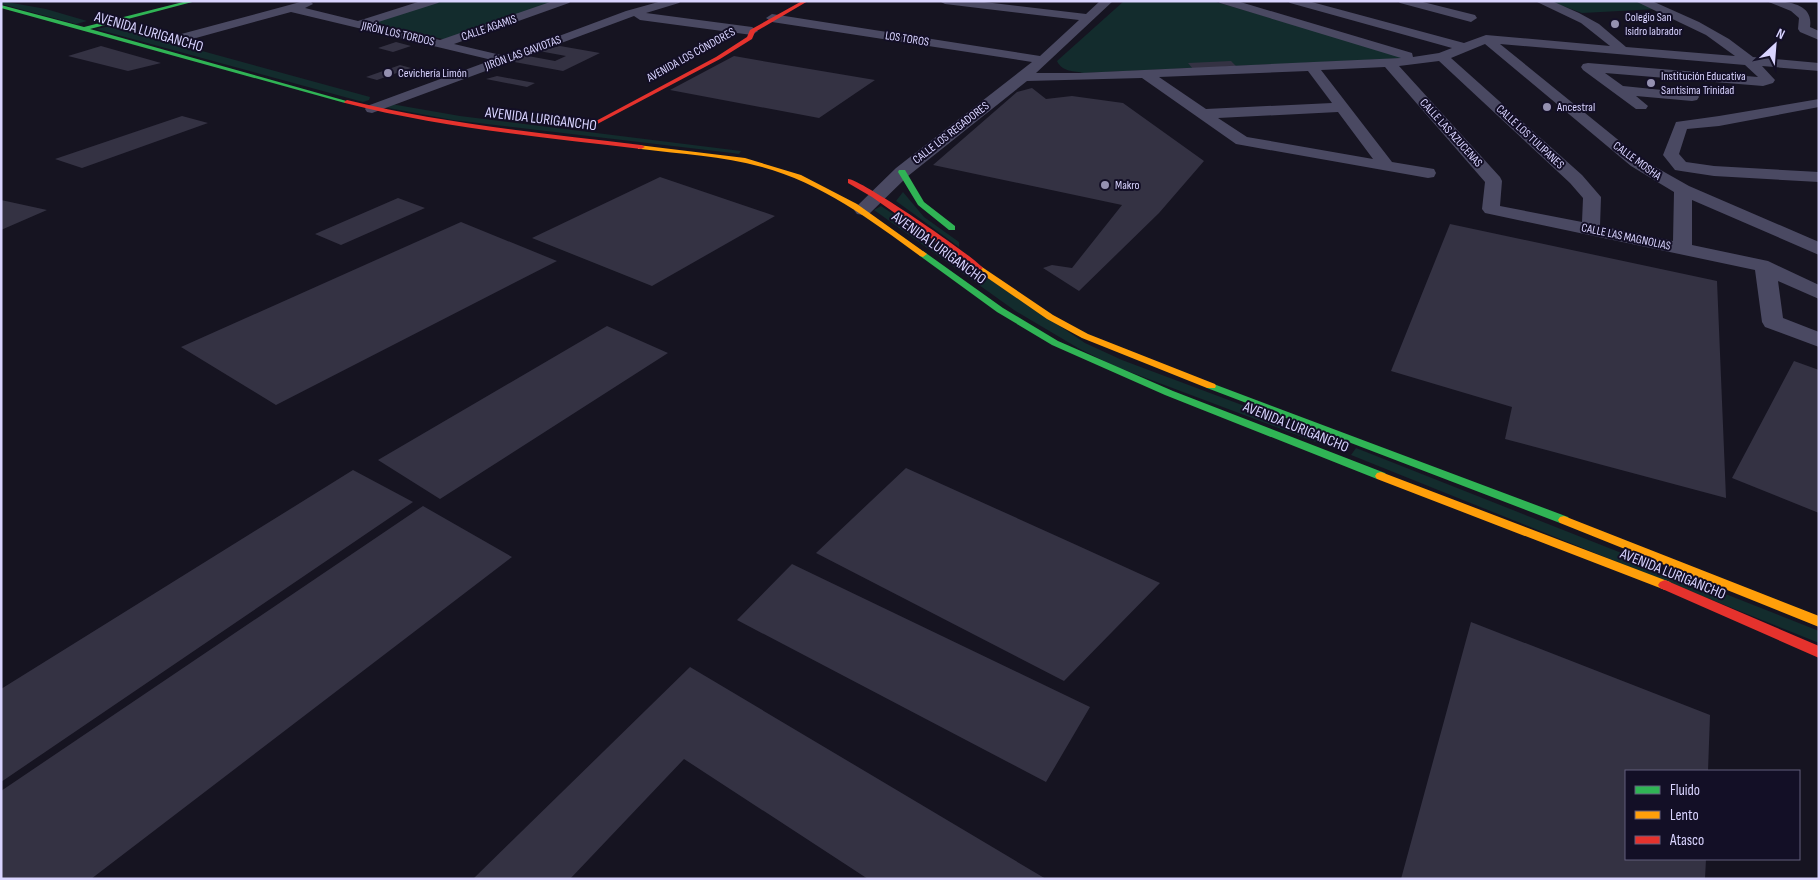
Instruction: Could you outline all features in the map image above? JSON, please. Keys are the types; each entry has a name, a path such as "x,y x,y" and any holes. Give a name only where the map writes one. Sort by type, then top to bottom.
{"main road":[{"path":"25,1 39,4"},
{"path":"81,29 95,18 164,1"},
{"path":"81,29 194,1"},
{"name":"AVENIDA LOS CÓNDORES","path":"579,128 718,58 750,38 752,31 772,18 806,1"},
{"name":"AVENIDA LURIGANCHO","path":"1,6 81,29 450,123 751,162 776,168 817,184 862,210 1000,310 1055,344 1169,394 1682,592 1819,652"},
{"name":"AVENIDA LURIGANCHO","path":"95,18 134,29"},
{"path":"393,102 443,111"},
{"name":"AVENIDA LURIGANCHO","path":"579,128 755,151"},
{"path":"902,172 921,203 962,235"},
{"name":"AVENIDA LURIGANCHO","path":"839,175 875,196 1050,317 1085,336 1346,438 1603,534 1819,622"},
{"path":"990,262 998,281"},
{"path":"1331,457 1346,438"}],"street":[{"path":"170,39 196,39 316,1"},
{"path":"359,25 434,1"},
{"name":"CALLE AGAMIS","path":"441,44 565,1"},
{"name":"JIRÓN LAS GAVIOTAS","path":"373,103 393,102 630,14 675,1"},
{"path":"945,1 1088,18"},
{"name":"CALLE LOS REGADORES","path":"862,210 902,172 1024,77 1107,1"},
{"path":"1224,1 1422,60"},
{"path":"1294,1 1466,48"},
{"path":"1404,1 1481,28 1556,46 1819,67"},
{"path":"1434,1 1463,11 1481,28"},
{"path":"1541,1 1585,19 1603,31 1623,51"},
{"path":"1590,68 1748,81 1763,82 1768,80 1730,44 1707,30 1641,1"},
{"path":"1772,1 1802,12 1806,20 1804,29 1819,36"},
{"name":"JIRÓN LOS TORDOS","path":"290,8 507,60"},
{"path":"630,14 752,31"},
{"name":"LOS TOROS","path":"772,18 1042,60"},
{"path":"1024,77 1080,77 1422,60 1466,48 1481,28"},
{"name":"CALLE MOSHA","path":"1481,28 1637,163 1683,190 1815,247"},
{"path":"1556,46 1590,68 1641,106"},
{"name":"CALLE LOS TULIPANES","path":"1442,56 1576,179 1592,197 1591,230"},
{"name":"CALLE LAS AZUCENAS","path":"1389,63 1494,181 1491,209"},
{"path":"1311,66 1387,166"},
{"path":"1143,73 1242,141 1428,173"},
{"path":"1620,90 1692,97"},
{"path":"1819,103 1719,122 1681,125 1672,155 1681,166 1819,178"},
{"path":"1202,114 1342,107"},
{"path":"1682,249 1683,190"},
{"name":"CALLE LAS MAGNOLIAS","path":"1491,209 1682,249 1775,261 1819,293"},
{"path":"1815,247 1775,261 1773,322 1819,340"}],"green space":[{"path":"1,1 46,9 87,21 76,24 1,4"},
{"path":"440,1 559,1 447,40 373,23"},
{"path":"1124,1 1213,1 1408,58 1084,73 1069,70 1059,65 1057,61"},
{"path":"1549,1 1636,1 1657,9 1582,13"},
{"path":"111,26 370,97 369,100 363,102 96,29"},
{"path":"391,104 460,116 741,151 739,154 453,120 383,107"},
{"path":"903,192 924,217 959,242 959,247 896,201"},
{"path":"881,206 1085,343 1122,360 1333,439 1326,446 1114,366 1078,348 1014,310 874,210"},
{"path":"1356,448 1819,631 1819,643 1351,455"}],"building":[{"path":"396,42 411,46 393,52 378,48"},
{"path":"101,46 161,63 128,71 68,56"},
{"path":"560,46 600,53 563,71 509,61 528,56 555,61 566,56 539,51"},
{"path":"734,56 875,80 819,118 670,90"},
{"path":"1231,61 1236,66 1193,69 1188,63"},
{"name":"Cevichería Limón","path":"400,65 411,68 377,80 366,77"},
{"path":"497,76 535,83 527,87 486,79"},
{"name":"Makro","path":"1032,88 1046,99 1072,96 1123,103 1204,161 1159,213 1079,291 1043,268 1052,265 1072,268 1122,205 933,165 1017,92"},
{"path":"182,116 208,123 82,168 55,159"},
{"path":"660,177 775,216 652,286 532,238"},
{"path":"398,198 425,208 341,245 315,234"},
{"path":"1,200 47,210 1,230"},
{"path":"461,222 557,261 276,405 181,347"},
{"path":"1450,224 1717,281 1726,498 1505,439 1512,407 1391,371"},
{"path":"607,326 668,353 440,499 378,460"},
{"path":"1794,361 1819,370 1819,513 1732,478"},
{"path":"906,468 1160,583 1064,681 816,553"},
{"path":"353,470 413,502 1,782 1,689"},
{"path":"423,506 512,557 91,879 1,879 1,791"},
{"path":"792,564 1090,707 1046,782 737,620"},
{"path":"1471,622 1710,715 1708,770 1625,770 1625,860 1706,860 1705,879 1401,879"},
{"path":"690,667 1046,879 868,879 684,759 570,879 473,879"}],"traffic: fast":[{"path":"84,29 194,1"},
{"path":"1,6 347,102"},
{"path":"902,172 921,203 952,228"},
{"path":"923,254 1000,310 1055,343 1169,393 1381,476"},
{"path":"1211,386 1564,520"}],"traffic: slow":[{"path":"641,147 745,160 798,176 854,206 923,254"},
{"path":"979,268 1050,317 1085,336 1211,386"},
{"path":"1381,476 1665,585"},
{"path":"1564,520 1819,622"}],"traffic: jam":[{"path":"584,129 718,58 750,38 752,31 806,1"},
{"path":"347,102 419,119 456,125 641,147"},
{"path":"851,181 875,195 979,268"},
{"path":"1665,585 1819,652"}],"place":[{"name":"Colegio San Isidro labrador","path":"1615,24"},
{"name":"Cevichería Limón","path":"388,73"},
{"name":"Institución Educativa Santisima Trinidad","path":"1651,83"},
{"name":"Ancestral","path":"1547,107"},
{"name":"Makro","path":"1105,185"}]}
